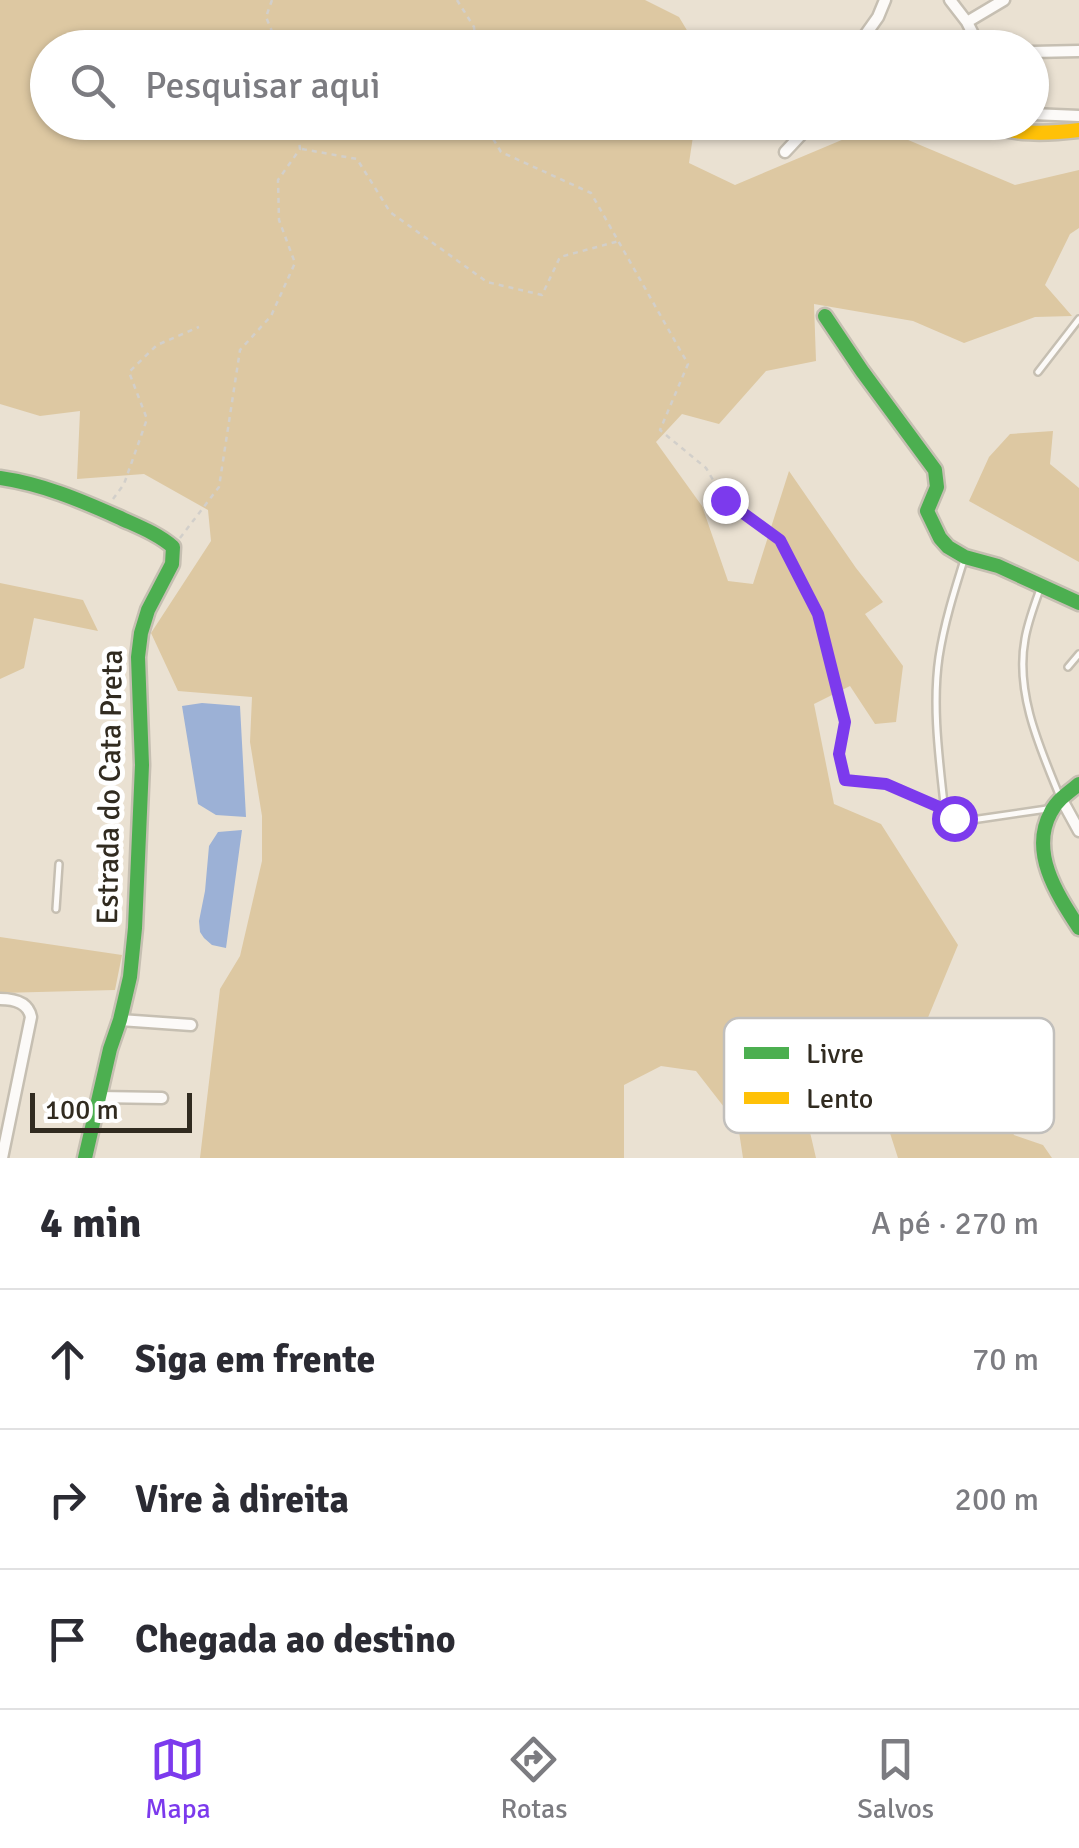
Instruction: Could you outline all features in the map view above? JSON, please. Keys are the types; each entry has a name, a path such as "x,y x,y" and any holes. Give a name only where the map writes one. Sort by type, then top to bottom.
{"street":[{"path":"869,30 885,0"},
{"path":"950,0 971,30"},
{"path":"967,22 1004,0"},
{"path":"1049,52 1079,52"},
{"path":"1049,115 1079,116"},
{"path":"1049,134 1079,130"},
{"path":"784,152 796,140"},
{"path":"825,316 935,470 937,487 927,511 940,538 965,557 998,566 1079,603"},
{"path":"0,478 45,488 161,537 173,547"},
{"name":"Estrada do Cata Preta","path":"85,1158 130,977 142,765 138,657 141,633 148,610 172,564 173,547"},
{"path":"1079,784 1057,804 1042,840 1043,857 1060,899 1079,928"},
{"path":"1057,804 1079,832"},
{"path":"0,999 23,1003 31,1017 2,1158"},
{"path":"120,1020 191,1025"},
{"path":"98,1097 162,1098"}],"lane":[{"path":"1038,372 1079,320"},
{"path":"965,557 946,618 936,702 946,810 954,818 965,821 1057,804 1024,680 1024,642 1041,586"},
{"path":"1068,667 1079,654"},
{"path":"56,909 59,864"}],"path":[{"path":"271,30 266,17 272,0"},
{"path":"457,0 474,30"},
{"path":"173,547 219,487 240,350 271,316 295,263 279,220 278,180 300,148 299,140"},
{"path":"494,140 502,152 592,192 688,364 660,430 706,468 725,500 780,540 818,614 845,722 839,754 845,780 886,784 946,810"},
{"path":"300,148 357,160 390,212 487,282 542,295 560,258 619,241"},
{"path":"104,512 124,484 147,419 129,372 157,344 199,328"}],"shaded area":[{"path":"0,0 645,0 679,17 687,30 30,30 30,140 692,140 689,163 735,185 842,140 908,140 1015,185 1079,170 1079,228 1070,234 1045,285 1072,316 1035,317 964,343 913,321 814,304 816,361 766,371 719,424 682,414 656,442 702,506 728,581 753,584 789,471 883,602 865,614 903,666 896,722 875,724 850,686 814,704 834,804 881,824 958,945 928,1018 724,1018 724,1107 696,1071 661,1066 624,1085 624,1158 200,1158 220,989 240,956 262,861 262,816 250,742 252,697 178,691 151,633 211,541 208,510 144,474 77,479 80,411 40,416 0,404"},
{"path":"1053,431 1050,464 1079,488 1079,562 969,501 989,457 1010,434"},
{"path":"0,583 83,600 98,631 34,618 24,668 0,679"},
{"path":"0,937 122,955 115,990 0,993"},
{"path":"739,1133 810,1133 816,1158 743,1158"},
{"path":"890,1133 1013,1133 1043,1145 1052,1158 898,1158"}],"water":[{"path":"182,706 240,706 246,817 216,815 198,804"},
{"path":"242,830 226,948 212,945 200,932 209,846 218,832"}],"traffic: fast":[{"path":"825,316 935,470 937,487 927,511 940,538 965,557 998,566 1079,603"},
{"path":"0,478 75,499 147,530 173,547 172,564 148,610 141,633 138,657 142,765 130,977 85,1158"},
{"path":"1079,784 1054,808 1043,842 1048,872 1079,928"}],"traffic: slow":[{"path":"1049,132 1079,130"}],"route":[{"path":"725,500 780,540 818,614 845,722 839,754 845,780 886,784 946,810 954,818"}]}
